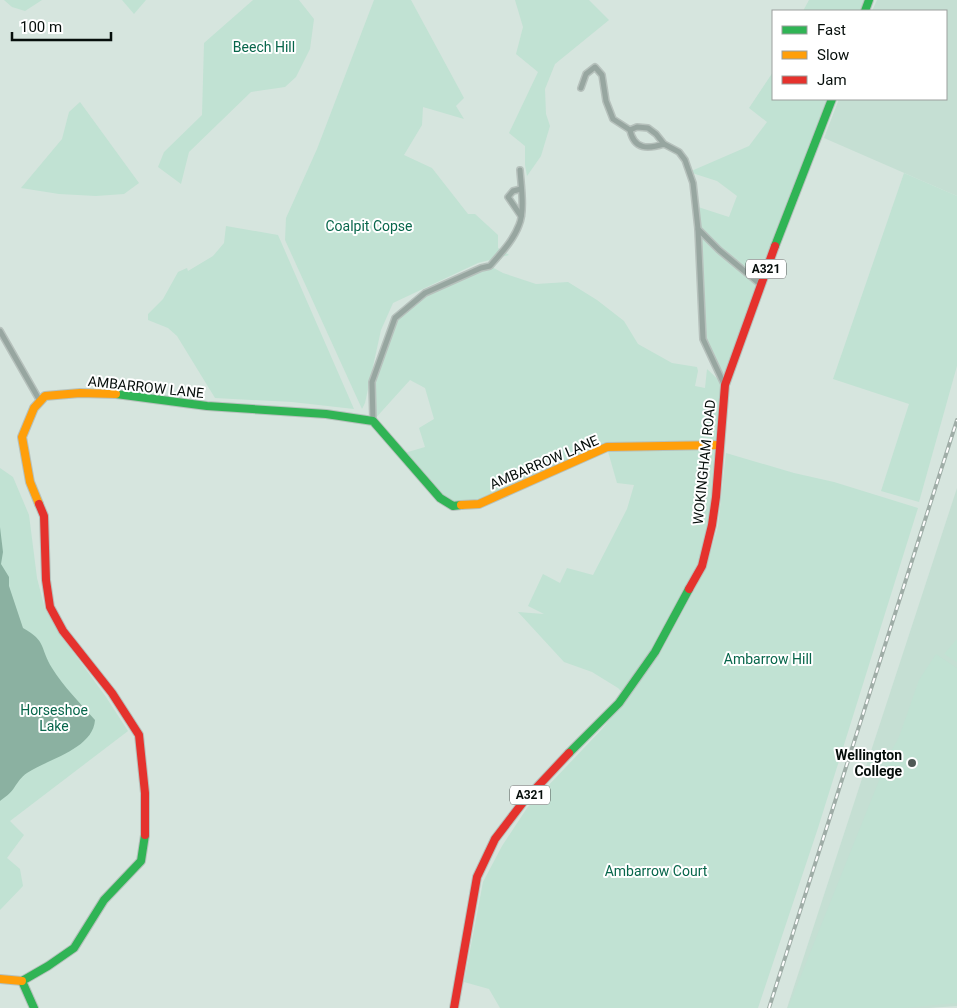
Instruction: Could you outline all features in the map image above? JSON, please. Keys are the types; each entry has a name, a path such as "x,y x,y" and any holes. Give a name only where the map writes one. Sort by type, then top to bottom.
{"street":[{"path":"581,88 586,74 594,68 602,75 606,101 613,119 630,130 636,144 648,149 664,144"},
{"name":"WOKINGHAM ROAD","path":"454,1008 477,876 495,839 524,801 619,703 655,652 702,566 713,515 724,385 760,284 832,100"},
{"path":"630,130 637,127 648,128 664,144 679,152 685,160 693,182 698,229 703,339 724,385"},
{"path":"372,421 372,382 395,318 425,293 481,268 490,266 508,245 520,223 520,170"},
{"path":"521,190 513,191 508,197 521,216"},
{"path":"698,229 718,250 760,284"},
{"path":"0,332 40,401 32,413 22,437 30,482 44,516 46,580 50,607 63,631 112,693 139,735 145,793 145,836 141,861 104,900 74,948 22,981 0,979"},
{"name":"AMBARROW LANE","path":"40,401 46,396 60,394 114,394 207,406 302,411 361,418 372,421 379,427 440,498 453,506 479,504 607,447 720,444"},
{"path":"22,981 34,1008"}],"shaded area":[{"path":"877,0 957,0 957,196 824,138 839,100 947,100 947,10 872,10"},
{"name":"Wellington College","path":"957,488 957,1006 929,1008 787,1008"},
{"name":"Horseshoe Lake","path":"0,527 3,552 1,564 9,577 9,586 23,628 40,641 56,675 95,720 92,730 78,746 27,773 11,792 0,801"}],"green space":[{"path":"4,0 42,0 25,11 12,7"},
{"path":"122,0 146,0 134,14"},
{"name":"Beech Hill","path":"253,0 299,0 314,19 310,49 296,77 285,87 251,92 189,152 181,184 158,167 164,152 202,115 204,43"},
{"name":"Coalpit Copse","path":"374,0 411,0 464,98 456,106 464,119 423,107 422,125 404,155 432,168 468,214 475,214 498,235 498,248 509,255 478,263 393,303 381,330 365,403 362,409 285,240 286,218 317,149"},
{"path":"515,0 589,0 609,20 555,64 545,89 546,114 550,126 541,156 527,176 525,146 509,133 538,72 516,54 523,27"},
{"path":"809,0 869,0 865,10 804,10"},
{"path":"772,74 772,100 832,100 725,385 720,445 702,566 625,695 618,688 592,672 564,662 518,612 544,614 528,606 543,574 560,583 567,568 593,575 627,509 634,485 617,483 607,448 479,504 453,506 440,498 401,454 425,447 419,428 434,419 425,388 410,380 373,421 372,382 395,318 425,293 490,266 503,273 536,284 568,282 597,300 624,321 638,344 672,363 697,367 695,386 705,388 707,369 723,384 703,339 695,206 729,217 737,196 717,181 689,172 749,146 767,122 749,108"},
{"path":"80,102 139,183 124,194 96,196 59,194 21,188 62,139 69,112"},
{"path":"904,173 957,196 957,366 919,502 881,491 909,404 833,379"},
{"path":"226,226 278,235 354,409 292,402 215,398 177,336 168,328 148,320 148,314 163,299 178,272 187,268 188,271 213,256 224,243"},
{"path":"726,453 794,473 834,482 918,508 818,828 758,1008 500,1008 489,989 464,982 483,882 502,846 527,808 602,729 659,655 706,568 718,526"},
{"name":"Horseshoe Lake","path":"0,468 13,477 29,515 37,578 45,609 60,634 106,697 128,731 10,821 24,835 7,858 20,869 23,886 0,910"},
{"path":"957,639 957,662 944,654"},
{"name":"Wellington College","path":"936,654 957,668 957,1003 903,1008 788,1008 890,753 899,737 919,680"}],"railway":[{"path":"769,1008 957,420"}],"traffic: fast":[{"path":"865,10 869,0"},
{"path":"775,246 832,100"},
{"path":"116,394 207,406 326,414 373,421 440,498 453,506 461,505"},
{"path":"569,753 619,703 655,652 689,589"},
{"path":"22,981 74,948 104,900 141,861 145,835"},
{"path":"22,981 34,1008"}],"traffic: slow":[{"path":"39,504 30,482 22,437 34,408 45,396 80,393 116,394"},
{"path":"461,505 479,504 607,447 720,445"},
{"path":"0,979 22,981"}],"traffic: jam":[{"path":"689,589 702,566 712,525 725,385 775,246"},
{"path":"39,504 44,516 46,580 50,607 63,631 112,693 139,735 145,793 145,835"},
{"path":"454,1008 477,877 495,839 524,801 569,753"}],"place":[{"name":"Wellington College","path":"912,763"}],"park label":[{"name":"Ambarrow Hill","path":"768,659"},
{"name":"Ambarrow Court","path":"656,871"}]}
